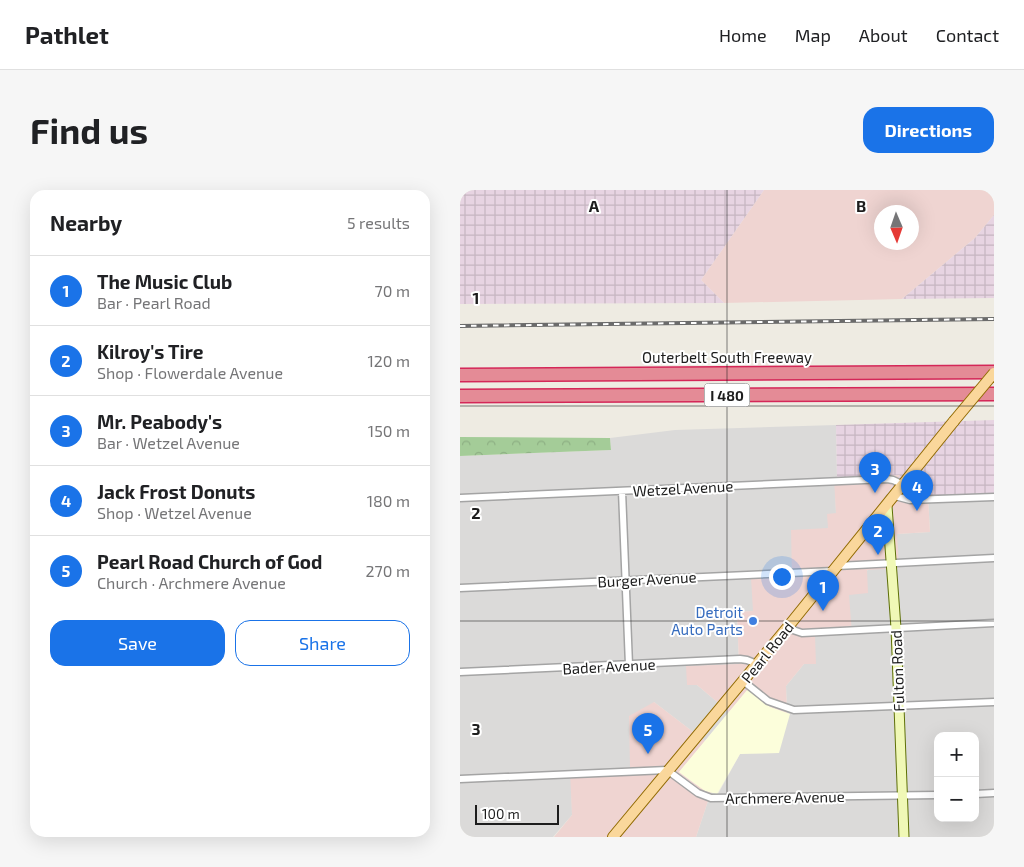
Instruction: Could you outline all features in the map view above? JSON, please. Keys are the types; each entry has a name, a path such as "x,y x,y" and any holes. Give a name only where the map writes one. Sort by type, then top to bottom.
{"highway":[{"path":"460,370 505,374"},
{"name":"Outerbelt South Freeway","path":"460,375 994,372"},
{"name":"I 480","path":"460,396 994,394"}],"main road":[{"name":"Pearl Road","path":"613,837 887,506 994,372"},
{"name":"Fulton Road","path":"887,506 896,628 904,837"}],"street":[{"name":"Wetzel Avenue","path":"460,498 887,479 904,485"},
{"path":"622,491 630,665"},
{"path":"895,496 910,500 994,496"},
{"name":"Burger Avenue","path":"460,588 994,558"},
{"path":"787,628 802,633 994,623"},
{"name":"Bader Avenue","path":"460,672 740,659 757,664"},
{"path":"743,681 768,701 789,710 994,702"},
{"path":"460,779 668,770"},
{"name":"Archmere Avenue","path":"668,770 698,793 711,798 934,795"},
{"path":"979,794 994,794"}],"shaded area":[{"path":"460,190 764,190 701,280 724,303 460,304"},
{"path":"764,190 994,190 994,215 975,238 902,299 724,303 701,280"},
{"path":"994,215 994,298 902,299 975,238"},
{"path":"994,420 994,493 884,498 900,475 837,479 836,425"},
{"path":"836,425 836,514 793,577 753,611 737,612 739,664 697,685 729,712 705,741 654,702 630,768 571,771 572,815 553,837 460,837 460,456 611,450 610,438 675,430"},
{"path":"900,475 884,498 928,496 930,532 897,534 899,568 867,570 868,593 849,595 852,634 815,636 816,664 804,664 786,686 787,713 770,707 748,689 729,712 697,685 687,685 686,666 739,664 737,612 753,611 751,578 792,577 791,530 828,528 827,514 836,513 834,479"},
{"path":"994,493 994,837 696,837 711,792 718,794 740,754 790,714 787,713 786,686 804,664 815,635 897,534 930,532 928,496"},
{"path":"748,689 770,707 790,714 779,753 740,754 717,794 705,791 679,772"},
{"path":"654,702 705,741 679,772 695,784 711,792 696,837 554,837 572,815 570,771 630,768 629,716"}],"green space":[{"path":"460,437 610,438 611,450 460,456"}],"railway":[{"path":"460,326 994,319"}],"place":[{"name":"Mr. Peabody's","path":"875,493"},
{"name":"Jack Frost Donuts","path":"917,511"},
{"name":"Kilroy's Tire","path":"878,555"},
{"name":"The Music Club","path":"823,611"},
{"name":"Detroit Auto Parts","path":"753,621"},
{"name":"Pearl Road Church of God","path":"648,754"}]}
